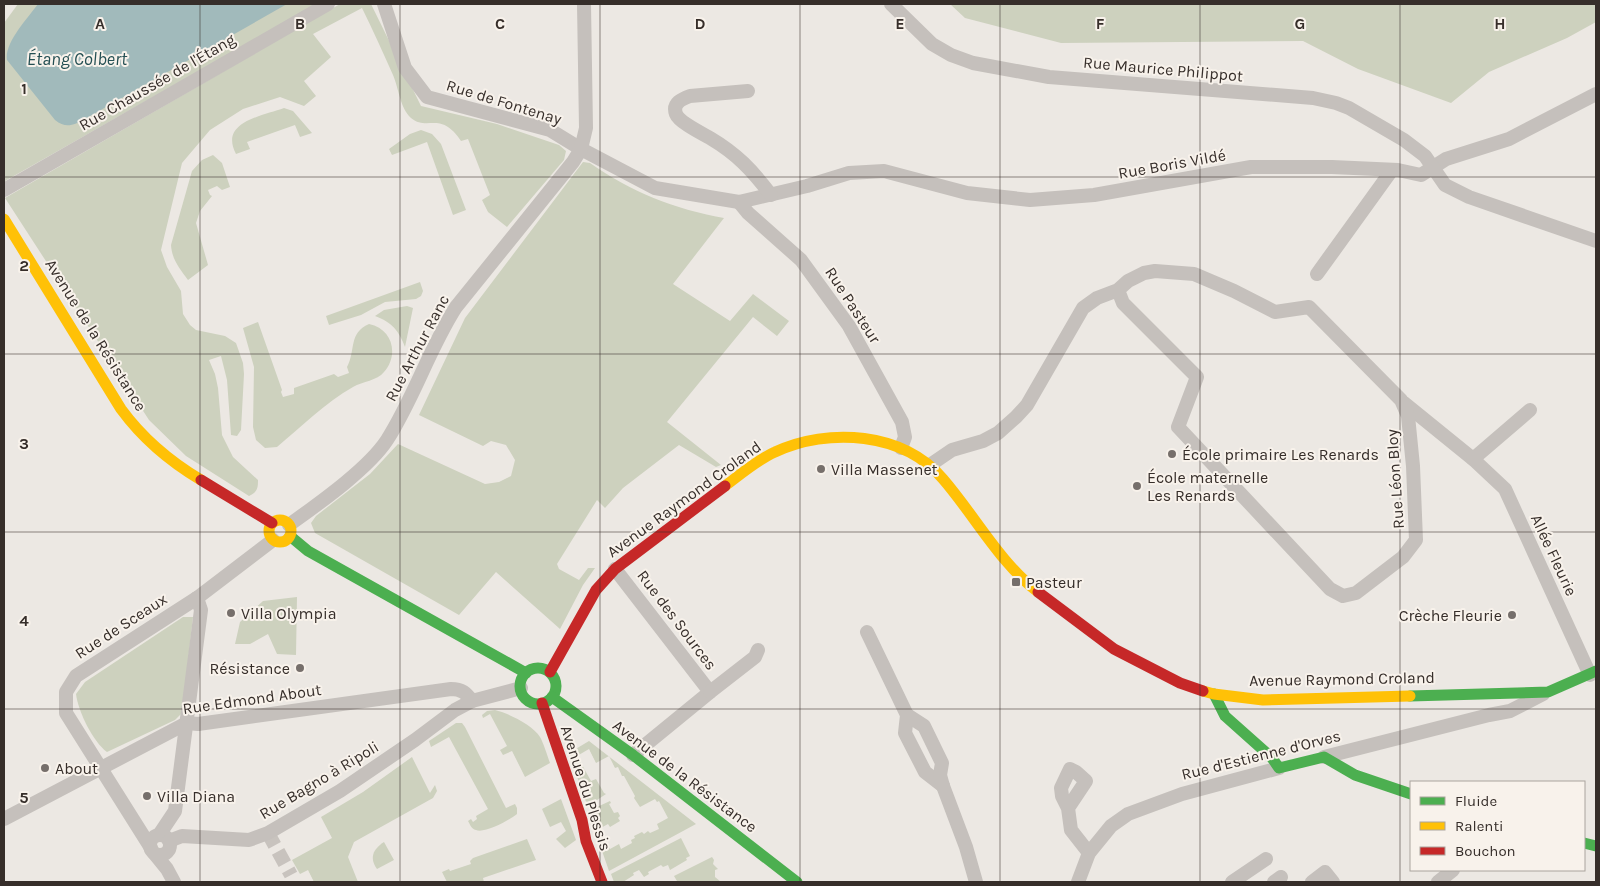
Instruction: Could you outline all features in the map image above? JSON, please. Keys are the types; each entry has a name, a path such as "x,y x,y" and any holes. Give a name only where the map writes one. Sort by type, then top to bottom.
{"main road":[{"name":"Avenue de la Résistance","path":"4,219 121,409 135,428 162,454 271,532"},
{"name":"Avenue de la Résistance","path":"4,238 115,416 134,442"},
{"name":"Avenue Raymond Croland","path":"550,672 596,590 615,569 749,468 775,452 800,443 824,438 856,438 891,444 917,455 942,477 1012,569 1028,584 1114,649 1180,683 1214,694 1263,700 1548,692"},
{"path":"271,532 275,521 283,520 289,530 308,551 526,673"},
{"path":"249,523 271,532 280,542 288,539 289,530"},
{"path":"535,668 550,672 556,681 552,697 542,703 536,703 526,698 521,688 526,673 535,668"},
{"name":"Rue d'Estienne d'Orves","path":"1548,692 1593,673"},
{"path":"1214,694 1224,716 1272,758 1279,768"},
{"name":"Avenue de la Résistance","path":"552,697 633,755 797,882"},
{"name":"Avenue du Plessis","path":"542,703 582,820 586,841 602,882"},
{"path":"1324,757 1350,774 1410,794"},
{"name":"Rue d'Estienne d'Orves","path":"1279,768 1324,757"}],"street":[{"name":"Rue Chaussée de l'Étang","path":"4,190 328,4"},
{"name":"Rue de Fontenay","path":"384,4 405,68 427,97 550,130 581,149 655,188 739,202"},
{"path":"581,149 586,128 584,4"},
{"name":"Rue Maurice Philippot","path":"891,4 932,44 950,55 972,63 1049,77 1313,98 1336,103 1349,108 1404,140 1426,156 1433,168"},
{"path":"748,91 690,96 676,104 675,112 678,118 717,142 743,161 771,195"},
{"name":"Rue Boris Vildé","path":"739,202 807,186 849,173 884,171 967,193 1030,200 1103,194 1251,167 1332,166 1392,170 1421,175 1446,159 1509,139 1596,94"},
{"name":"Rue Arthur Ranc","path":"289,530 370,460 386,441 449,318 574,162 581,149"},
{"path":"1433,168 1444,185 1469,197 1596,241"},
{"path":"1317,274 1392,170"},
{"name":"Rue Pasteur","path":"739,202 748,214 802,260 848,326 902,422 905,437 901,448"},
{"name":"Rue Léon Bloy","path":"1155,271 1194,274 1234,291 1275,312 1308,307 1401,400 1408,416 1413,466 1416,540 1404,557 1356,593 1343,596 1330,589 1178,427 1197,377 1123,303 1118,290 1128,281 1144,273 1155,271"},
{"path":"930,465 952,450 998,433 1016,417 1027,405 1083,308 1097,298 1118,290"},
{"name":"Allée Fleurie","path":"1401,400 1473,459 1505,489 1593,673"},
{"path":"1473,459 1530,410"},
{"name":"Rue de Sceaux","path":"174,882 66,713 66,692 76,676 197,598 271,532"},
{"name":"Rue des Sources","path":"615,569 710,692"},
{"path":"153,851 152,840 164,838 175,811 201,610 197,598"},
{"path":"867,632 907,714 924,726 942,763 940,775 943,786 966,847 976,882"},
{"name":"Rue des Sources","path":"633,755 755,657 758,650"},
{"path":"472,701 521,688"},
{"name":"Rue Edmond About","path":"4,820 187,723 198,724 451,689 464,691 472,701"},
{"name":"Rue d'Estienne d'Orves","path":"1489,715 1496,709 1514,702 1510,692"},
{"name":"Rue d'Estienne d'Orves","path":"1324,757 1489,715 1510,712 1548,692"},
{"name":"Rue Bagno à Ripoli","path":"164,838 182,836 249,840 268,833 340,791 455,710 472,701"},
{"path":"907,714 905,733 925,772 943,786"},
{"name":"Rue d'Estienne d'Orves","path":"1078,882 1089,853 1111,826 1128,814 1182,794 1279,768"},
{"path":"1068,808 1071,830 1089,853"},
{"path":"1232,882 1266,859"},
{"path":"1438,882 1452,871"},
{"path":"1312,882 1325,872 1332,882"}],"green space":[{"name":"Étang Colbert","path":"18,4 317,4 4,181 4,23"},
{"path":"340,4 371,4 421,106 497,124 559,145 566,151 564,160 507,227 488,212 482,200 490,195 468,139 461,141 447,126 417,122 407,114 393,75 362,8 313,34 331,57 304,81 316,96 304,106 280,97 243,109 210,130 182,163 161,250 167,267 181,291 183,314 190,325 196,330 225,336 236,343 243,363 244,374 241,430 237,436 231,435 227,380 221,356 209,360 218,388 222,435 233,457 258,480 256,490 249,496 186,456 149,420 5,198"},
{"path":"950,4 1596,4 1596,22 1567,38 1489,72 1451,103 1358,69 1303,41 1061,43 965,18"},
{"path":"284,108 293,111 312,133 300,137 295,125 247,142 250,149 236,154 232,143 233,134 238,127 245,122"},
{"path":"421,130 432,134 441,144 466,210 453,215 427,142 392,155 389,149 410,134"},
{"path":"213,155 222,163 230,187 222,190 217,186 208,190 212,196 200,211 196,223 208,265 188,280 175,260 171,245 192,171 202,160"},
{"path":"583,162 590,163 621,183 654,198 688,210 724,218 673,284 730,321 753,294 789,321 777,336 753,317 667,422 721,465 716,467 679,445 623,488 605,508 597,500 557,564 559,569 579,580 588,568 595,568 583,585 560,629 496,572 459,615 315,533 311,523 316,516 370,474 398,444 485,484 499,482 511,476 515,460 506,445 491,441 483,446 419,415 465,318"},
{"path":"420,282 423,291 421,296 416,299 385,302 361,315 329,325 326,316"},
{"path":"407,306 413,308 405,347 394,328 386,321 375,316 384,310"},
{"path":"258,322 283,397 294,394 294,388 334,374 338,377 349,373 347,367 355,337 362,328 369,324 384,331 388,337 392,351 389,365 381,375 343,393 277,447 265,448 256,440 253,427 254,367 243,328"},
{"path":"297,597 296,655 277,654 268,634 250,644 235,644 240,622 263,601"},
{"path":"183,617 193,617 182,713 175,720 107,752 87,726 76,694 85,682"},
{"path":"495,710 520,720 532,728 540,737 550,763 525,777 512,751 503,755 500,750 507,746 490,714 483,718 482,715 487,711"},
{"path":"456,723 462,723 465,727 506,808 515,804 517,808 517,814 514,817 485,830 480,831 472,828 468,821 471,819 473,822 477,819 476,816 488,809 449,737 431,747 429,741"},
{"path":"589,741 609,756 596,763 589,749 577,756 591,781 596,779 606,794 594,802 588,803 585,800 569,753"},
{"path":"412,757 430,793 435,785 437,791 433,798 354,842 348,857 358,882 314,882 308,870 300,874 292,860 332,838 321,817 363,792"},
{"path":"609,757 696,824 609,871 592,822 592,812 597,807 610,801 611,803 609,804 614,813 618,812 620,816 618,818 620,821 610,827 608,824 597,830 602,840 605,839 610,849 619,844 621,849 632,843 631,840 635,838 634,836 642,832 644,834 648,831 650,833 659,829 657,824 668,818 659,801 657,802 655,799 640,807 624,776 622,776 618,767 615,768"},
{"path":"561,799 576,840 565,848 556,839 566,831 561,822 550,827 542,809"},
{"path":"681,838 690,856 686,858 687,860 670,870 668,865 663,867 661,865 648,872 649,874 644,877 639,870 623,882 614,882 611,874"},
{"path":"527,839 536,860 483,878 484,882 447,882 442,872 471,864 470,861 473,858"},
{"path":"384,842 394,860 377,869 373,861 373,854"},
{"path":"712,857 714,860 713,864 718,869 715,870 715,877 721,882 675,882 677,881 674,876"}],"water":[{"name":"Étang Colbert","path":"38,4 287,4 85,119 66,125 55,120 7,60 9,46 23,23"}],"tunnel":[{"path":"268,833 291,875"}],"traffic: fast":[{"path":"290,536 308,551 526,673"},
{"path":"538,668 550,674 556,686 550,698 538,704 526,698 520,686 526,674 538,668"},
{"path":"1410,696 1548,692 1596,671"},
{"path":"1214,694 1225,716 1272,758 1279,768 1324,757 1355,775 1410,794"},
{"path":"552,697 633,755 797,882"},
{"path":"1585,843 1596,846"}],"traffic: slow":[{"path":"4,219 121,409 157,449 201,480"},
{"path":"725,486 762,459 796,444 818,439 841,437 864,438 887,443 908,451 927,463 955,493 1011,567 1038,592"},
{"path":"280,520 288,523 291,531 288,539 280,542 272,539 269,531 272,523 280,520"},
{"path":"1203,691 1263,700 1410,696"}],"traffic: jam":[{"path":"201,480 272,523"},
{"path":"550,672 596,590 615,569 725,486"},
{"path":"1038,592 1114,649 1180,683 1203,691"},
{"path":"542,703 582,820 586,841 602,882"}],"place":[{"name":"École primaire Les Renards","path":"1172,454"},
{"name":"Villa Massenet","path":"821,469"},
{"name":"École maternelle Les Renards","path":"1137,486"},
{"name":"Pasteur","path":"1016,582"},
{"name":"Villa Olympia","path":"231,613"},
{"name":"Crèche Fleurie","path":"1512,615"},
{"name":"Résistance","path":"300,668"},
{"name":"About","path":"45,768"},
{"name":"Villa Diana","path":"147,796"}]}
